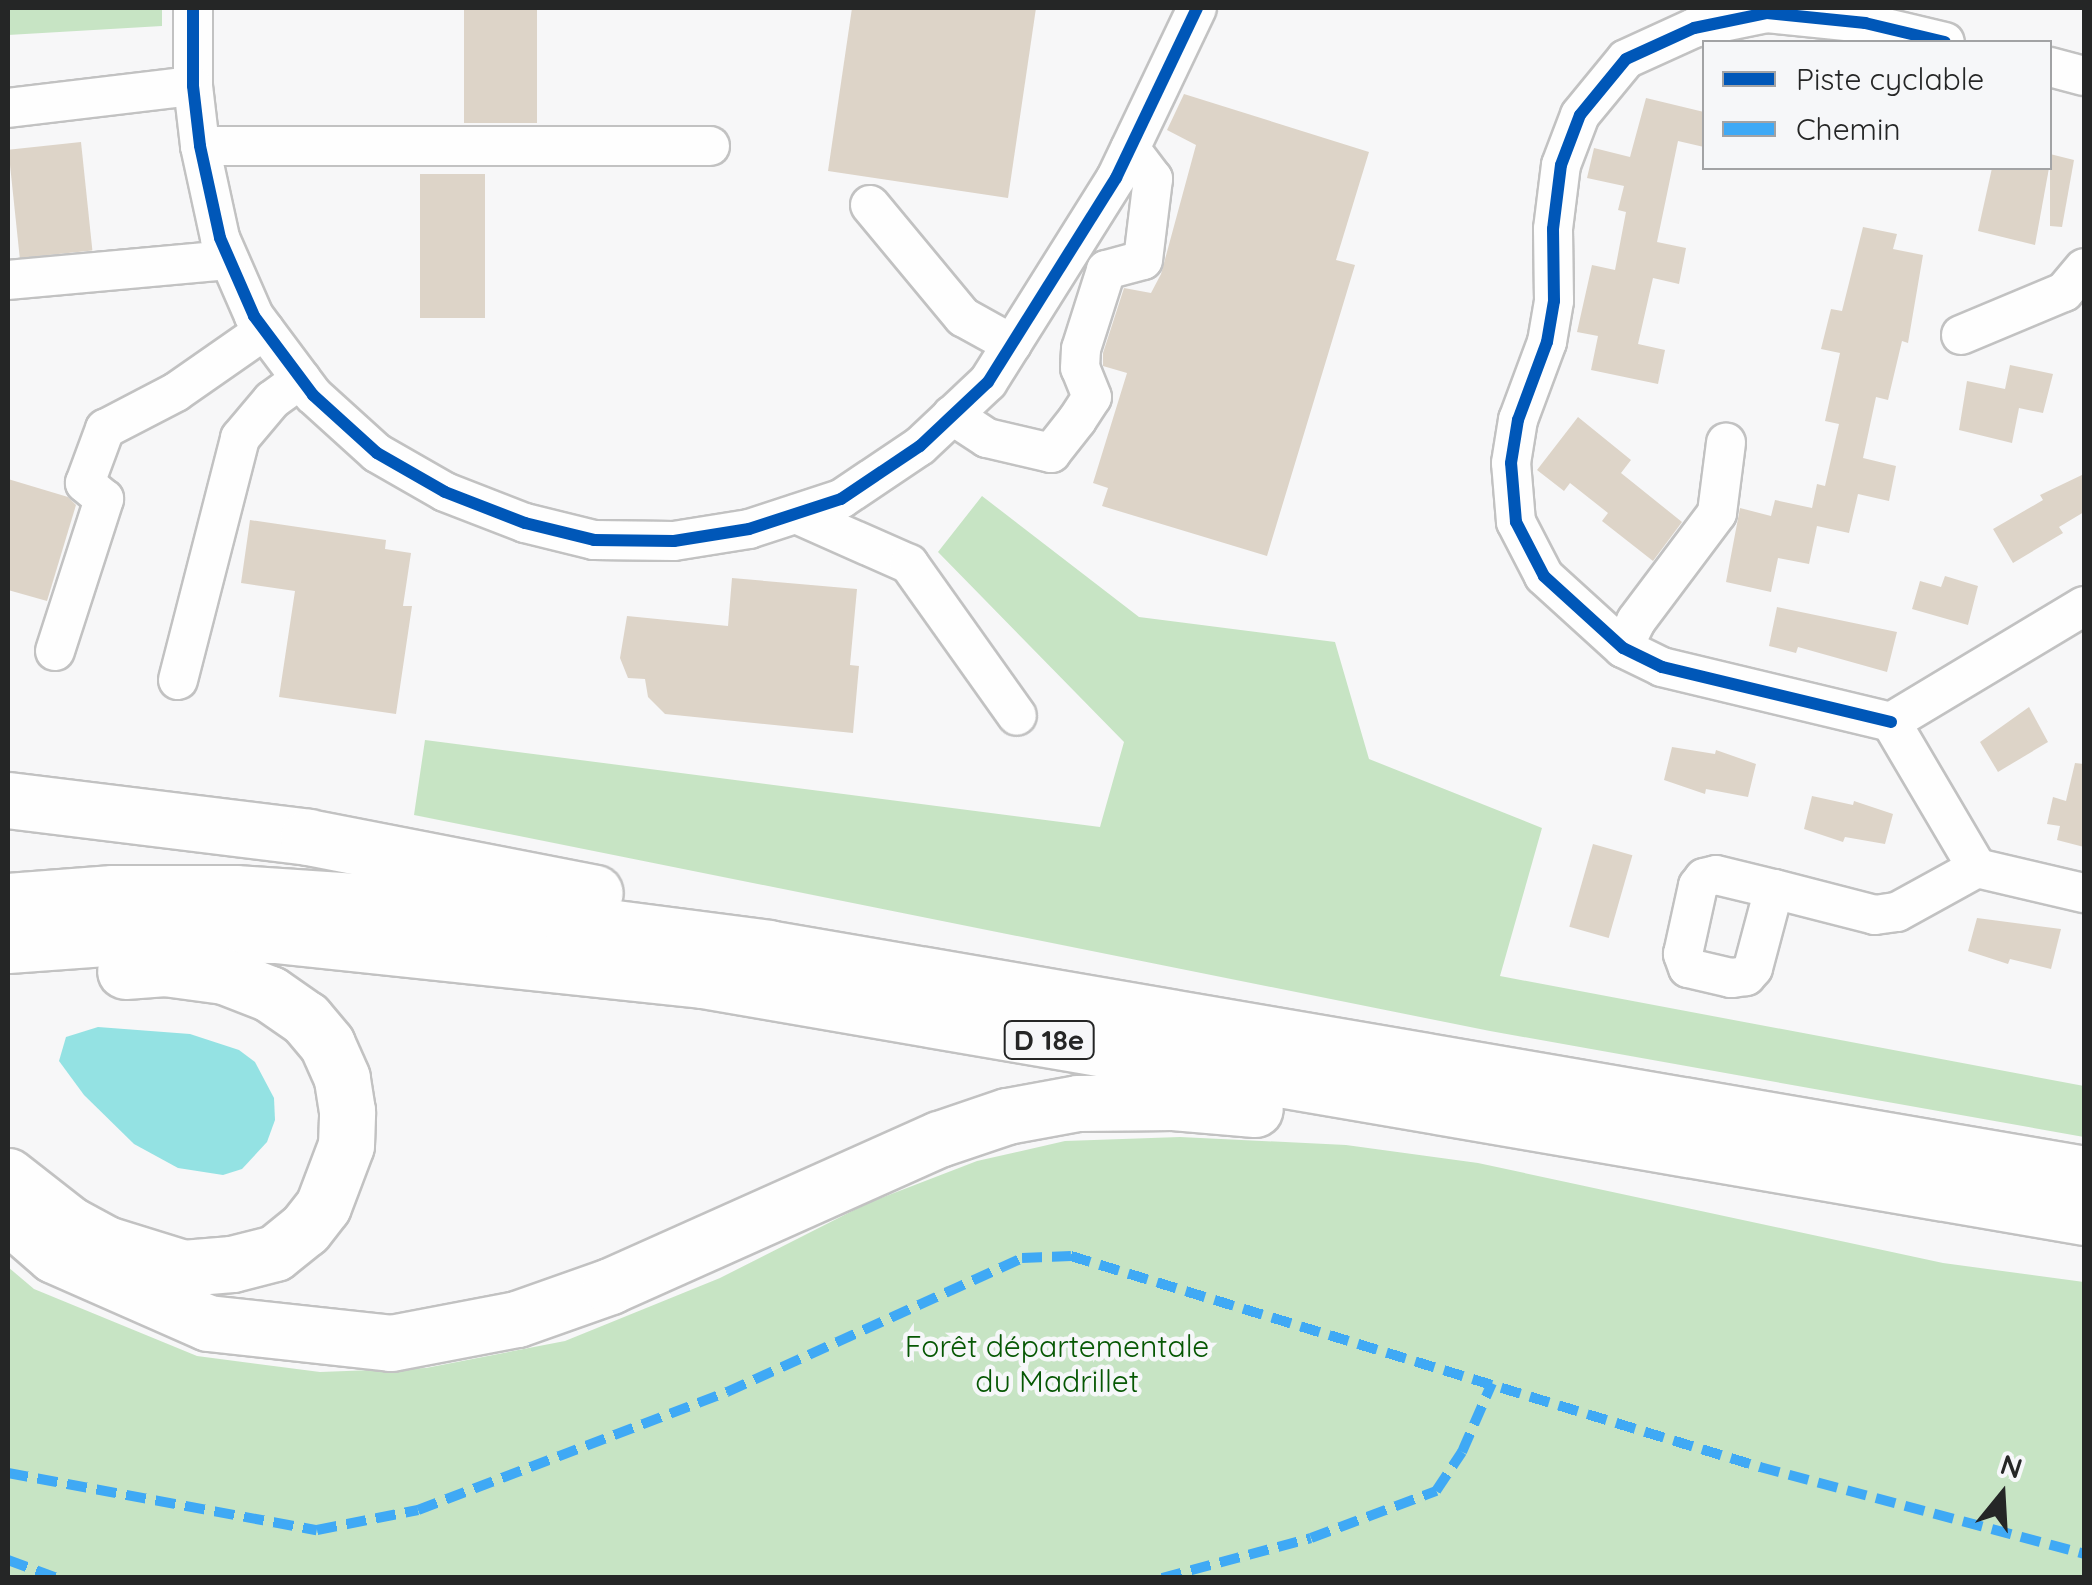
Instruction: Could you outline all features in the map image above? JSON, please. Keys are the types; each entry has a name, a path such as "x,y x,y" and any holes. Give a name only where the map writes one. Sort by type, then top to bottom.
{"highway":[{"path":"8,800 308,837 424,858 684,910 768,948"},
{"name":"D 18e","path":"8,901 113,894 253,894 435,907 768,948 2084,1174"},
{"name":"D 18e","path":"8,946 163,934 275,935 702,980 2084,1216"},
{"path":"8,972 165,968 224,976 270,994 306,1019 328,1044 342,1078 347,1111 346,1145 323,1206 304,1230 275,1253 232,1264 184,1268 121,1250 68,1224 8,1176"},
{"path":"8,1216 54,1254 208,1323 391,1342 518,1320 610,1286 938,1139 1006,1116 1078,1103 1173,1102 1473,1139 1558,1129"}],"street":[{"path":"193,8 193,86 200,146 228,260 265,330 301,379 377,453 444,492 525,524 594,540 674,541 748,529 841,499 920,446 988,382 1130,148 1197,8"},
{"path":"1936,40 1865,24 1767,13 1694,28 1626,59 1580,115 1560,165 1553,228 1554,301 1547,342 1518,420 1511,463 1516,522 1544,576 1623,648 1662,667 1891,722 2084,606"},
{"path":"2052,68 2084,76"},
{"path":"8,108 193,86"},
{"path":"200,146 710,146"},
{"path":"952,416 987,438 1051,453 1092,398 1080,368 1081,349 1106,270 1143,260 1153,180 1130,148"},
{"path":"870,205 963,318 1012,344"},
{"path":"8,280 228,260"},
{"path":"1961,335 2064,292 2084,268"},
{"path":"55,651 104,499 85,483 105,429 176,392 265,330"},
{"path":"178,680 240,438 272,400 301,379"},
{"path":"1623,648 1636,621 1717,513 1726,443"},
{"path":"796,514 908,564 1018,716"},
{"path":"1891,722 1977,868"},
{"path":"1774,889 1875,915 1897,912 1977,868 2084,892"}],"green space":[{"path":"8,8 162,8 162,26 8,35"},
{"path":"982,496 1139,617 1335,642 1369,759 1542,828 1500,976 2084,1086 2084,1137 1490,1031 414,815 425,740 1100,827 1124,742 938,552"},
{"name":"Forêt départementale du Madrillet","path":"1180,1137 1346,1145 1478,1163 1943,1263 2084,1282 2084,1577 8,1577 8,1267 34,1289 197,1356 320,1372 426,1368 565,1341 720,1278 868,1203 977,1161 1065,1141"}],"water":[{"path":"98,1027 190,1034 239,1050 255,1062 274,1098 275,1120 267,1142 242,1169 223,1175 178,1168 134,1144 84,1095 59,1061 66,1037"}],"building":[{"path":"464,8 537,8 537,123 464,123"},
{"path":"852,8 1036,8 1008,198 828,171"},
{"path":"1184,94 1369,152 1336,260 1355,265 1267,556 1102,506 1108,488 1093,483 1127,373 1103,366 1103,353 1124,288 1151,293 1161,274 1196,145 1167,130"},
{"path":"1646,98 1702,112 1702,147 1678,141 1657,242 1686,248 1679,284 1653,278 1638,344 1665,350 1658,384 1591,370 1598,336 1577,332 1592,265 1615,270 1626,212 1618,210 1624,186 1587,178 1594,148 1630,157"},
{"path":"81,142 92,250 20,258 8,150"},
{"path":"2052,154 2074,160 2062,227 2050,226"},
{"path":"1992,170 2049,170 2035,245 1978,231"},
{"path":"420,174 485,174 485,318 420,318"},
{"path":"1863,227 1897,234 1893,249 1923,255 1908,343 1902,341 1888,400 1876,397 1863,458 1896,466 1889,501 1858,494 1849,533 1817,526 1809,564 1778,558 1771,592 1726,582 1740,508 1771,516 1775,500 1812,508 1817,484 1825,486 1839,424 1825,421 1840,353 1821,349 1831,309 1842,311"},
{"path":"2010,365 2053,374 2043,413 2019,408 2012,443 1959,430 1967,381 2005,389"},
{"path":"1578,417 1631,460 1621,473 1682,522 1653,561 1602,521 1608,513 1570,483 1564,491 1537,470"},
{"path":"2084,474 2084,512 2059,527 2063,533 2013,563 1993,529 2043,500 2040,495"},
{"path":"8,479 68,497 76,505 47,601 8,590"},
{"path":"250,520 386,540 385,549 411,553 403,606 412,606 396,714 279,697 295,591 241,583"},
{"path":"1945,576 1978,586 1968,625 1912,609 1920,581 1941,587"},
{"path":"732,578 857,589 850,665 859,666 853,733 665,714 648,697 645,679 628,678 620,658 627,616 728,626"},
{"path":"1777,607 1897,632 1887,672 1798,647 1796,653 1769,646"},
{"path":"2029,707 2048,742 1998,772 1980,742"},
{"path":"1672,747 1715,754 1716,750 1756,764 1748,797 1706,789 1705,794 1664,780"},
{"path":"2075,763 2084,764 2084,847 2057,840 2060,826 2047,824 2053,797 2066,801"},
{"path":"1812,796 1853,805 1854,801 1893,814 1885,844 1845,837 1843,842 1804,829"},
{"path":"1593,844 1632,855 1609,938 1569,927"},
{"path":"1977,918 2061,929 2051,969 2010,959 2008,964 1968,951"}],"marked path":[{"path":"8,1473 317,1530 418,1510 727,1392 1022,1258 1071,1256 1760,1467 2084,1554"},
{"path":"1162,1578 1311,1538 1436,1491 1462,1452 1492,1383"},
{"path":"8,1560 57,1578"}],"cycle path":[{"path":"193,8 193,86 200,146 220,238 254,316 313,395 377,453 445,492 525,523 594,540 674,541 749,529 841,499 920,446 988,382 1116,178 1197,8"},
{"path":"1891,722 1662,667 1623,648 1544,576 1516,522 1511,463 1518,420 1547,342 1554,301 1553,229 1561,165 1580,115 1626,59 1694,28 1767,13 1865,23 1937,40"}]}
